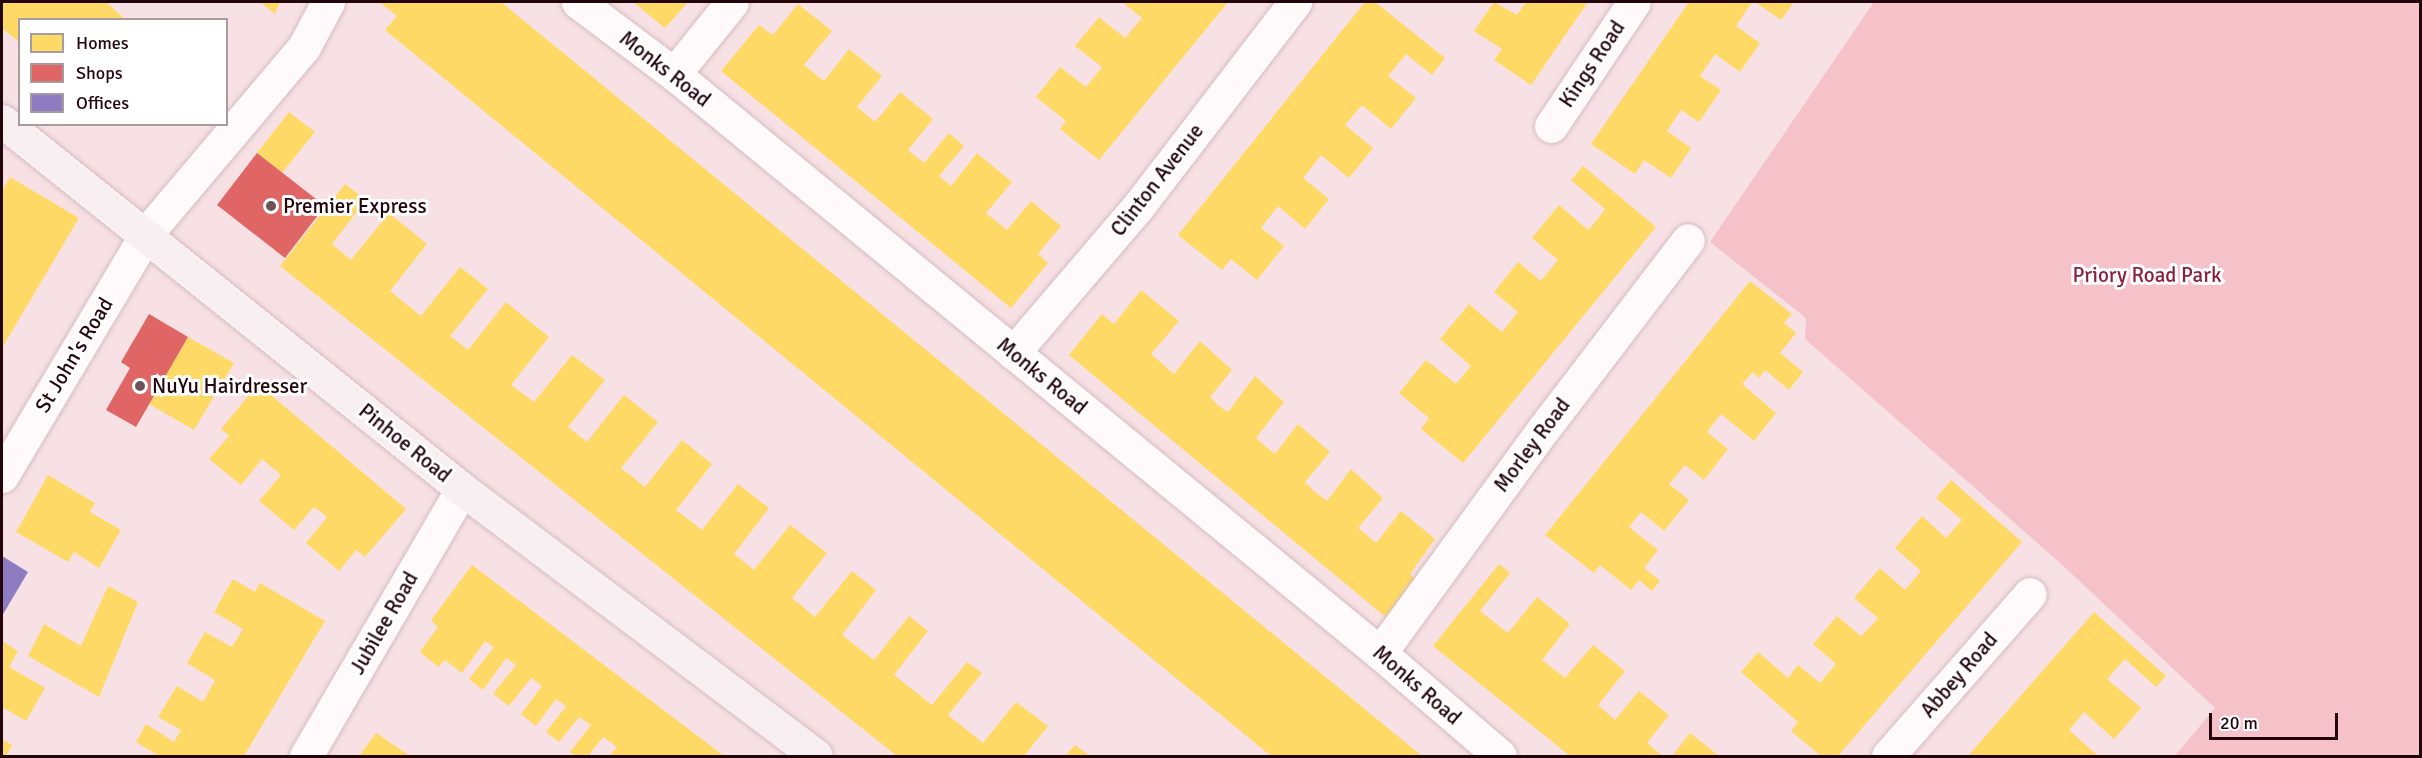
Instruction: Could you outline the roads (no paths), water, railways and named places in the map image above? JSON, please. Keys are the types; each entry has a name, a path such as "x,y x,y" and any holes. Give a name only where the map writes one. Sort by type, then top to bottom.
{"main road":[{"name":"Pinhoe Road","path":"2,121 462,489 816,756"}],"street":[{"name":"St John's Road","path":"2,476 146,234 304,47 328,2"},
{"name":"Monks Road","path":"578,2 674,74 1380,653 1500,756"},
{"path":"674,74 732,2"},
{"name":"Clinton Avenue","path":"1013,353 1137,208 1295,2"},
{"name":"Kings Road","path":"1551,126 1634,2"},
{"name":"Morley Road","path":"1380,653 1531,445 1688,240"},
{"name":"Jubilee Road","path":"306,756 462,489"},
{"name":"Abbey Road","path":"1888,756 2030,594"}],"place":[{"name":"Premier Express","path":"271,206"},
{"name":"NuYu Hairdresser","path":"140,386"}],"park label":[{"name":"Priory Road Park","path":"2147,275"}]}
